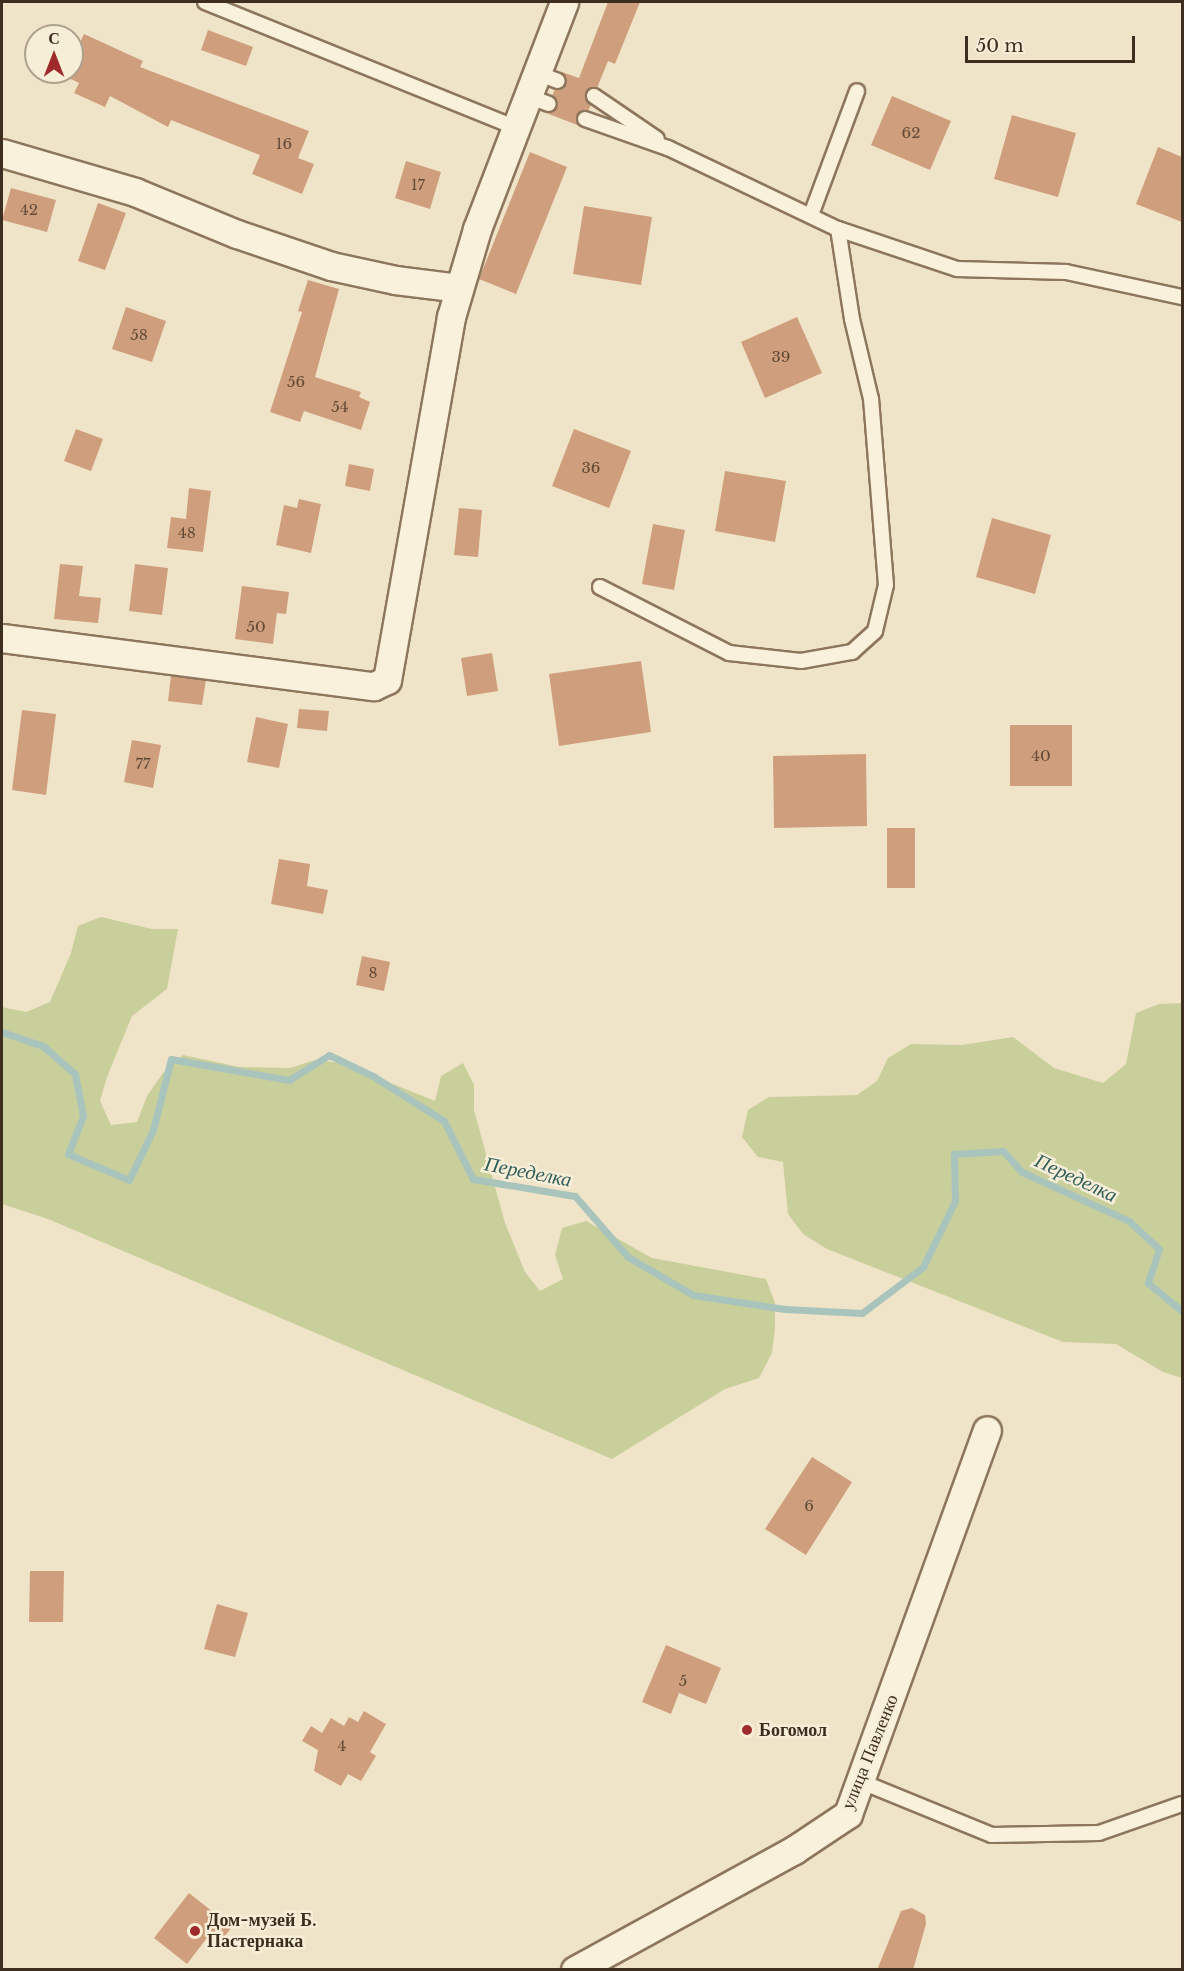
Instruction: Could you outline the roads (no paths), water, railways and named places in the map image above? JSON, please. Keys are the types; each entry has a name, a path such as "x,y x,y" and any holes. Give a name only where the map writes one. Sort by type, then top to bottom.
{"street":[{"path":"2,638 374,686 387,680 451,317 477,229 517,128 543,89 564,2"},
{"path":"2,153 135,192 237,234 331,266 459,288"},
{"name":"улица Павленко","path":"574,1970 821,1832 848,1814 862,1782 987,1430"}],"lane":[{"path":"205,2 517,128"},
{"path":"811,215 857,91"},
{"path":"594,96 668,148"},
{"path":"585,119 668,148 838,229 957,269 1066,272 1182,297"},
{"path":"600,587 729,653 801,661 852,652 875,631 886,585 871,399 852,319 838,229"},
{"path":"862,1782 992,1835 1099,1833 1182,1804"}],"waterway":[{"name":"Переделка","path":"2,1032 43,1046 75,1074 83,1116 68,1154 129,1180 153,1130 171,1059 289,1080 329,1055 373,1076 444,1121 473,1179 575,1196 628,1257 693,1295 785,1309 862,1313 923,1267 955,1201 954,1154 1003,1151 1022,1172 1129,1221 1159,1249 1148,1283 1182,1311"}],"place":[{"name":"Богомол","path":"747,1730"},
{"name":"Дом-музей Б. Пастернака","path":"195,1931"}]}
